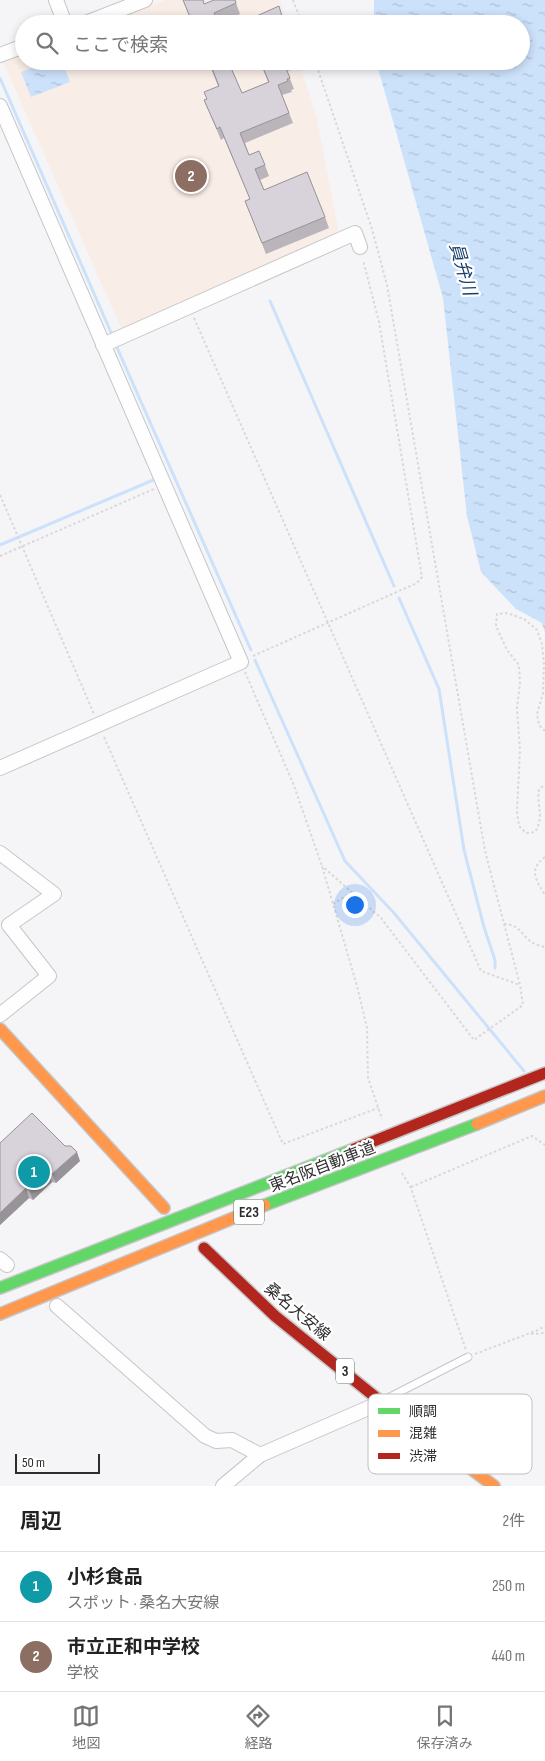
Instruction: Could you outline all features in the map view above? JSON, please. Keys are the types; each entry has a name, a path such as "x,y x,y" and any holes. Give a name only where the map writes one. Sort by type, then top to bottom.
{"main road":[{"path":"0,1030 164,1208"},
{"name":"東名阪自動車道","path":"0,1288 545,1073"},
{"name":"東名阪自動車道","path":"0,1314 247,1212 545,1096"},
{"name":"桑名大安線","path":"204,1248 275,1316 372,1394"},
{"name":"桑名大安線","path":"478,1474 494,1486"}],"street":[{"path":"56,0 62,15"},
{"path":"101,15 123,4 145,0"},
{"path":"0,55 15,49"},
{"path":"0,106 111,342 157,470 241,662 0,768"},
{"path":"111,342 354,234 360,247"},
{"path":"0,853 54,894 10,925 49,976 0,1015"},
{"path":"56,1306 205,1436 216,1441 232,1440 260,1456"},
{"path":"223,1486 260,1456 368,1408"}],"lane":[{"path":"397,1394 468,1356"}],"path":[{"path":"294,0 299,15"},
{"path":"317,70 372,228 387,285 485,851 520,985 523,1005 474,1040 381,918 322,866"},
{"path":"360,247 379,322 422,578 417,583 241,662 293,783 322,866 368,1028 368,1078 383,1122"},
{"path":"189,307 481,971 520,985"},
{"path":"0,556 163,484"},
{"path":"0,495 283,1144 378,1108"},
{"path":"545,731 539,725 537,714 542,693 544,664 542,644 537,630 524,619 507,613 497,614 496,626 507,650 519,665 520,683 517,708 520,750 517,811 519,826 526,833 535,832 540,824 540,810 537,798 539,789 545,785"},
{"path":"545,857 537,863 534,872 538,884 545,895"},
{"path":"333,904 352,892"},
{"path":"504,924 513,925 531,942 545,946"},
{"path":"411,1188 532,1136 545,1145"},
{"path":"400,1169 411,1188 468,1356 545,1326"},
{"path":"528,1334 545,1333"}],"shaded area":[{"path":"165,0 280,0 284,15 126,15"},
{"path":"15,57 15,70 302,70 317,119 339,233 122,330 3,62"}],"water":[{"name":"員弁川","path":"374,0 545,0 545,633 542,623 516,609 481,572 467,516 443,298 379,70 530,70 530,15 374,15"},
{"path":"26,70 65,70 70,82 31,97 21,72"}],"building":[{"path":"183,0 203,0 204,4 214,0 235,0 236,3 214,13 215,15 189,15"},
{"path":"279,6 282,15 259,15"},
{"path":"213,70 232,70 242,93 269,82 264,70 287,70 290,78 287,79 288,81 278,85 289,113 240,133 249,155 259,151 265,165 255,169 264,190 307,172 325,217 262,243 245,201 250,199 220,127 217,129 204,100 207,99 204,92 219,86"},
{"path":"32,1113 65,1146 71,1146 77,1152 52,1174 48,1172 29,1190 26,1188 0,1213 0,1143"}],"waterway":[{"path":"0,78 113,337"},
{"path":"270,301 394,586"},
{"path":"115,343 251,650"},
{"path":"0,545 158,478"},
{"path":"399,598 439,689 464,850 484,927 495,960 495,968"},
{"path":"255,660 345,861 394,913 524,1071"}],"traffic: fast":[{"path":"265,1205 477,1124"},
{"path":"0,1288 354,1149"}],"traffic: slow":[{"path":"0,1029 164,1208"},
{"path":"477,1124 545,1096"},
{"path":"0,1314 265,1205"},
{"path":"478,1474 494,1486"}],"traffic: jam":[{"path":"354,1149 545,1073"},
{"path":"204,1248 275,1316 372,1394"}],"place":[{"name":"市立正和中学校","path":"191,176"},
{"name":"小杉食品","path":"34,1172"}]}
